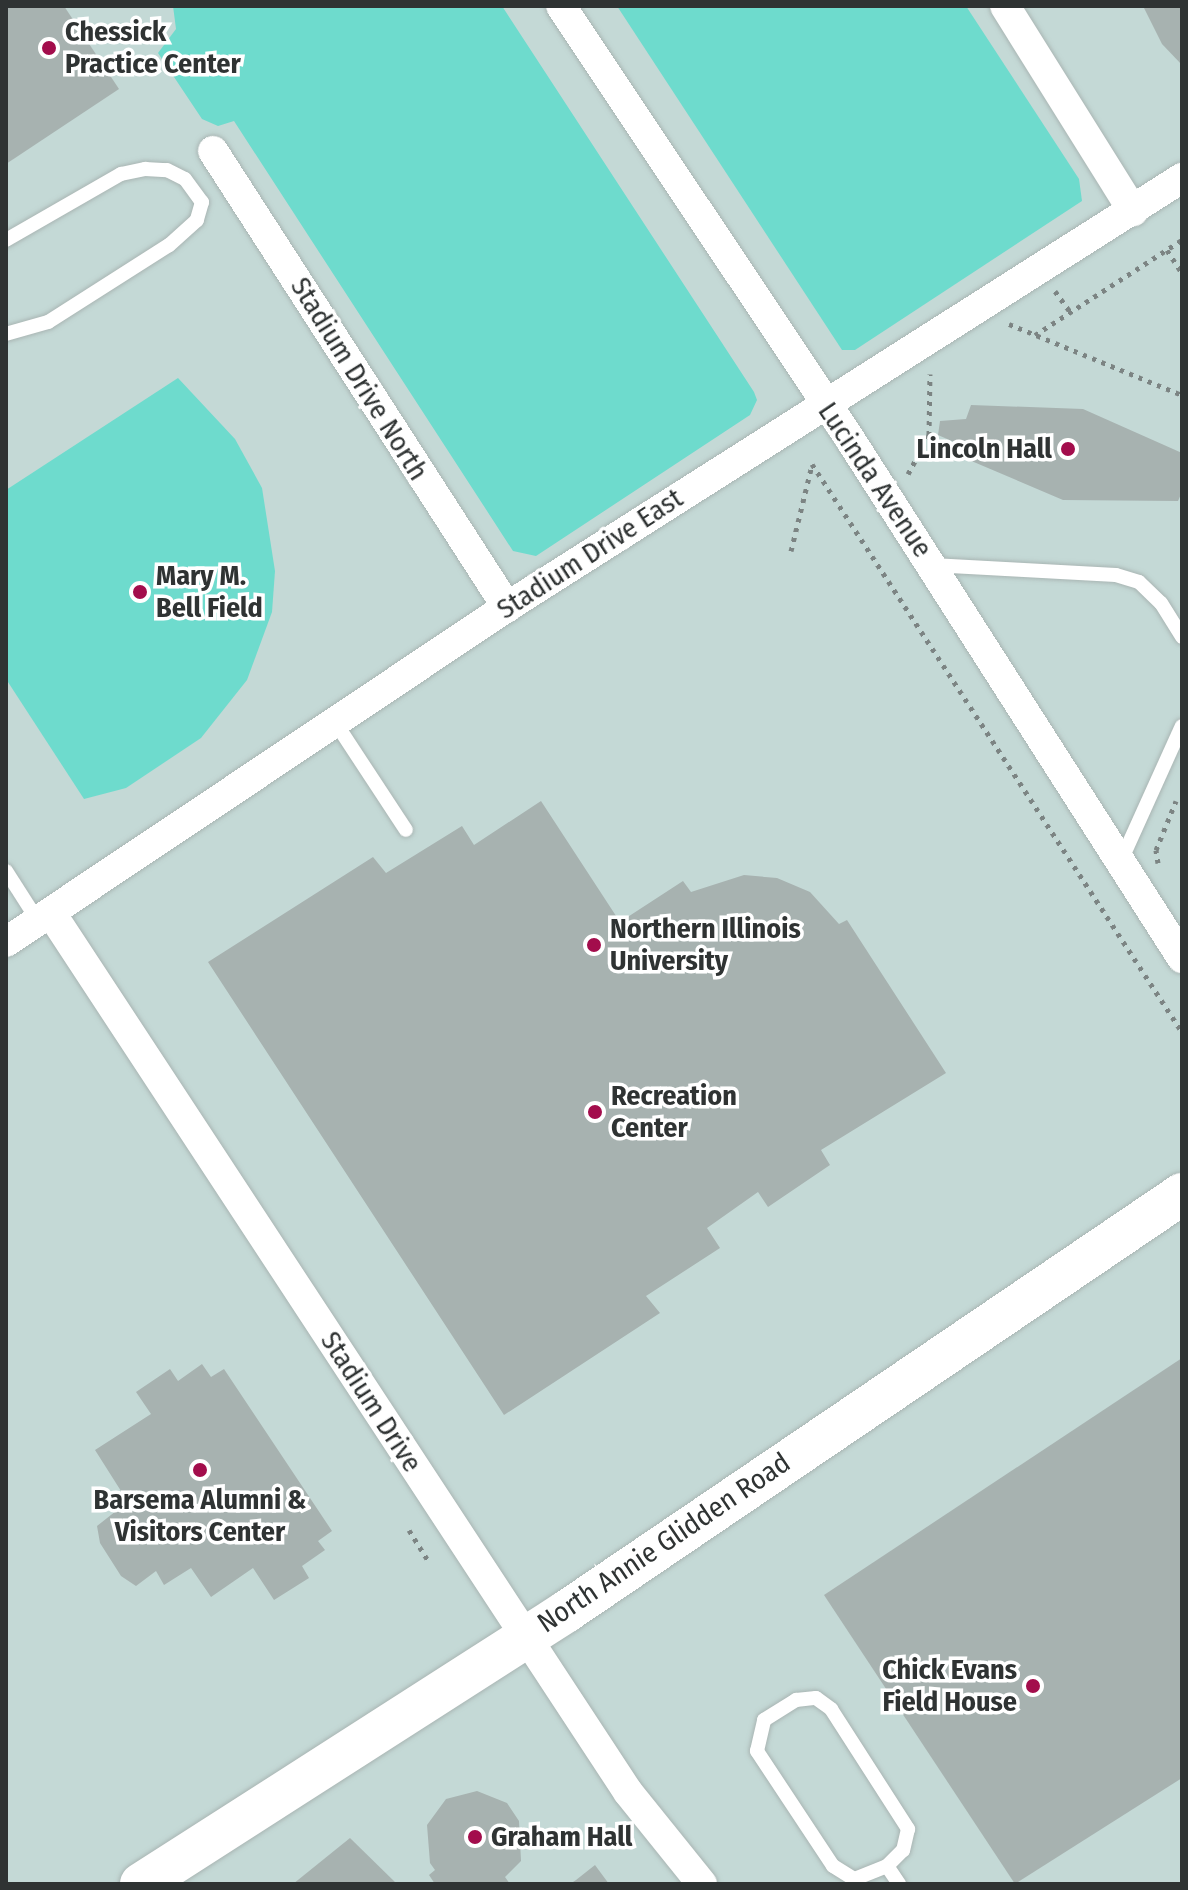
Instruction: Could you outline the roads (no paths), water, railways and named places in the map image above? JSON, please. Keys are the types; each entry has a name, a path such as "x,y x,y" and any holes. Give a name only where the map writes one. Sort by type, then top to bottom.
{"main road":[{"name":"North Annie Glidden Road","path":"141,1884 526,1638 1182,1194"}],"street":[{"name":"Lucinda Avenue","path":"561,6 932,565 1182,958"},
{"path":"1005,6 1133,211"},
{"name":"Stadium Drive North","path":"213,151 507,607"},
{"name":"Stadium Drive East","path":"6,942 507,607 827,408 1182,178"},
{"name":"Stadium Drive","path":"45,917 628,1792 702,1884"}],"lane":[{"path":"6,240 121,174 167,170 198,190 202,210 197,220 169,245 48,322 6,334"},
{"path":"198,190 231,176"},
{"path":"932,565 1116,575 1139,582 1161,603 1182,637"},
{"path":"335,722 406,830"},
{"path":"1120,864 1182,726"},
{"path":"6,871 45,917"},
{"path":"816,1698 831,1709 908,1829 903,1850 887,1866 854,1879 833,1866 757,1751 764,1720 796,1700 816,1698"},
{"path":"887,1866 899,1884"}],"place":[{"name":"Chessick Practice Center","path":"49,48"},
{"name":"Lincoln Hall","path":"1068,449"},
{"name":"Mary M. Bell Field","path":"140,592"},
{"name":"Northern Illinois University","path":"594,945"},
{"name":"Recreation Center","path":"595,1112"},
{"name":"Barsema Alumni & Visitors Center","path":"200,1470"},
{"name":"Chick Evans Field House","path":"1033,1686"},
{"name":"Graham Hall","path":"475,1837"}]}
